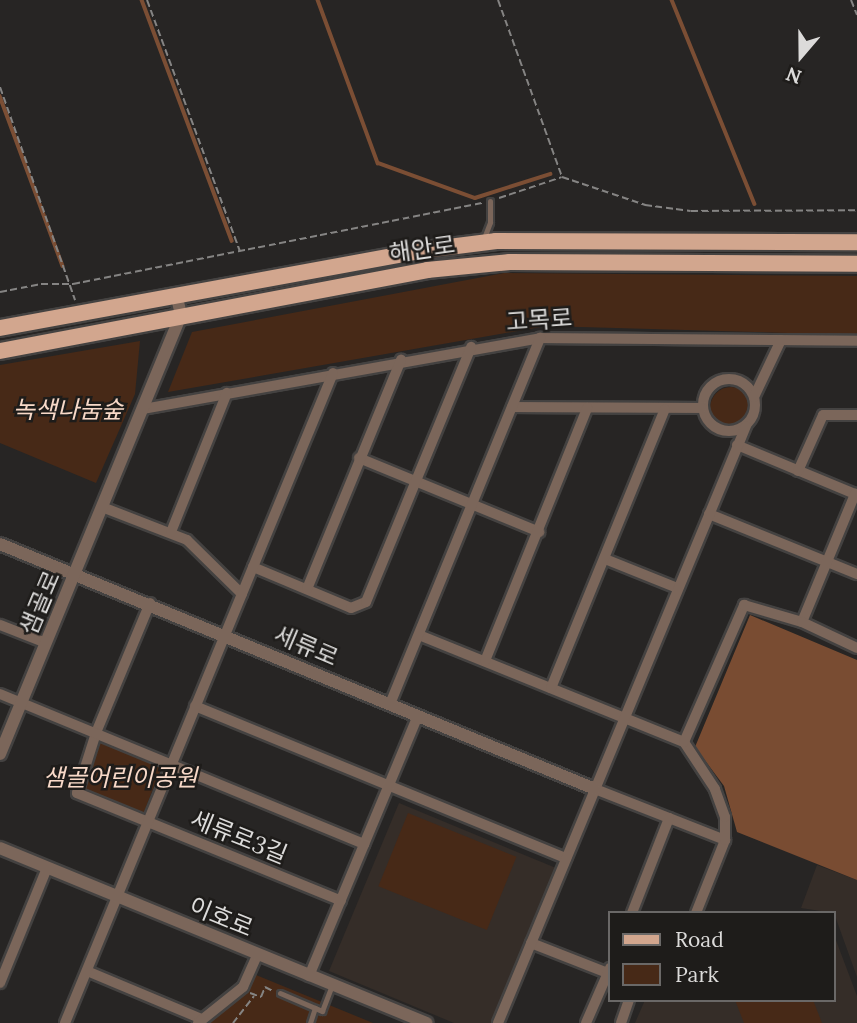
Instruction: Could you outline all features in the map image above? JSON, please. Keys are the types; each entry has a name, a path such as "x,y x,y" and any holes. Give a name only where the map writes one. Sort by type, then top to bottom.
{"main road":[{"name":"해안로","path":"0,328 482,243 857,242"},
{"name":"해안로","path":"0,351 427,270 510,262 857,264"}],"street":[{"path":"177,297 181,315"},
{"name":"샘골로","path":"0,754 181,315"},
{"path":"390,704 540,338"},
{"name":"고목로","path":"143,409 401,360 540,338 857,341"},
{"path":"498,1023 737,444 755,412 754,397 781,340"},
{"path":"253,567 351,608 366,602 471,348"},
{"path":"307,589 401,360"},
{"path":"65,1023 333,373"},
{"path":"702,408 709,388 723,380 745,384 754,397"},
{"path":"172,532 227,393"},
{"path":"512,407 702,408"},
{"path":"485,661 540,532 587,408"},
{"path":"702,408 720,430 746,426"},
{"path":"551,688 665,409"},
{"path":"797,471 823,415 857,415"},
{"path":"737,444 856,494 802,622"},
{"path":"359,458 540,532"},
{"path":"103,507 187,540 242,594"},
{"path":"709,514 857,574"},
{"name":"세류로","path":"0,544 150,603 595,789"},
{"path":"605,559 677,588"},
{"name":"세류로3길","path":"150,603 96,733 77,793 341,901"},
{"path":"684,742 744,605 802,622 857,648"},
{"path":"0,625 46,643"},
{"path":"419,635 684,742 715,789 725,817 724,839 696,911"},
{"path":"0,694 364,844"},
{"path":"195,706 389,783 566,858"},
{"path":"309,976 418,716"},
{"path":"595,789 724,839"},
{"path":"633,911 669,818"},
{"name":"이호로","path":"0,848 426,1023"},
{"path":"0,983 47,868"},
{"path":"531,943 608,971"},
{"path":"87,971 200,1021 243,987 257,955"},
{"path":"586,1023 608,976"},
{"path":"621,1023 628,1002"}],"lane":[{"path":"482,243 490,222 490,201"},
{"path":"279,993 322,1011 332,985"},
{"path":"310,1023 315,1008"}],"path":[{"path":"147,0 240,251"},
{"path":"498,0 562,177"},
{"path":"851,0 857,15"},
{"path":"0,87 73,284 78,314"},
{"path":"0,292 41,284 73,284 490,201 562,177 645,205 691,211 857,210"},
{"path":"247,992 261,997 265,987 279,993"},
{"path":"233,1023 255,995"}],"shaded area":[{"path":"750,615 857,660 857,880 737,832 724,786 695,747"},
{"path":"399,803 556,868 492,1023 454,1023 329,971"},
{"path":"817,865 857,880 857,977 836,919 836,911 801,908"},
{"path":"836,940 857,996 857,1023 635,1023 644,1002 836,1002"}],"green space":[{"path":"504,273 857,276 857,335 546,326 168,392 192,332"},
{"name":"녹색나눔숲","path":"140,341 135,394 96,483 0,443 0,365"},
{"path":"731,387 746,393 752,408 746,423 731,429 716,423 710,408 716,393"},
{"name":"샘골어린이공원","path":"101,742 159,764 161,769 144,812 139,814 82,791 96,744"},
{"path":"408,813 516,857 487,930 378,886"},
{"path":"256,975 373,1023 203,1023"},
{"path":"736,1002 814,1002 822,1023 744,1023"}],"waterway":[{"path":"142,0 232,241"},
{"path":"318,0 378,163 475,198 550,174"},
{"path":"672,0 755,204"},
{"path":"0,96 63,266"}]}
